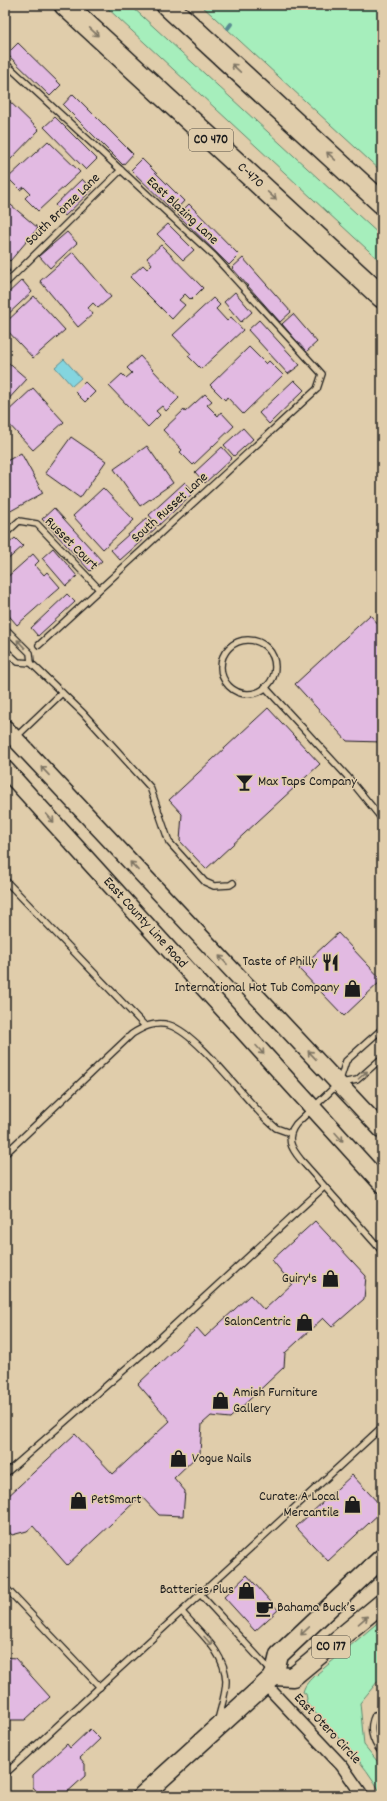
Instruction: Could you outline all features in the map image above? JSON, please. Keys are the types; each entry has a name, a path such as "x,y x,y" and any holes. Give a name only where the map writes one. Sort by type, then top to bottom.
{"highway":[{"name":"C-470","path":"65,5 382,297"},
{"path":"167,5 382,203"},
{"path":"360,183 382,194"},
{"path":"357,274 367,295 382,308"}],"main road":[{"name":"East County Line Road","path":"10,733 382,1130"},
{"name":"East County Line Road","path":"5,769 382,1184"},
{"name":"CO 177","path":"382,1558 279,1655 270,1680 293,1677 382,1604"},
{"path":"142,1796 270,1680"}],"street":[{"name":"East Otero Circle","path":"270,1680 342,1766 363,1796"}],"lane":[{"name":"East Blazing Lane","path":"5,63 214,256 322,374 317,389"},
{"name":"South Bronze Lane","path":"5,284 121,170"},
{"name":"South Russet Lane","path":"39,645 317,389"},
{"name":"Russet Court","path":"5,534 18,521 37,524 99,589"},
{"path":"5,628 30,653 31,663"},
{"path":"254,641 262,644 268,650 273,657 274,669 270,681 265,687 257,692 248,694 238,692 225,680 221,672 221,662 224,654 230,646 238,642 254,641"},
{"path":"5,650 18,662 31,663 83,713 150,787 165,835 181,857 209,884 220,886 233,883"},
{"path":"265,687 347,776 382,819"},
{"path":"10,733 62,693"},
{"path":"5,880 145,1026"},
{"path":"5,1154 132,1034 145,1026 156,1024 168,1025 194,1040 266,1120 276,1128 290,1133"},
{"path":"382,1028 346,1061 339,1083 296,1124 290,1133 290,1143 292,1149 382,1251"},
{"path":"339,1083 357,1080 382,1058"},
{"path":"5,1474 146,1351 324,1187"},
{"path":"5,1774 382,1427"},
{"path":"5,1587 100,1687"},
{"path":"201,1595 270,1680"},
{"path":"182,1612 216,1651 224,1665 226,1688 216,1728"},
{"path":"375,1716 372,1723 372,1736 374,1742 382,1753"}],"green space":[{"path":"104,5 130,5 382,237 382,263"},
{"path":"201,5 382,5 382,172"},
{"path":"382,1619 382,1676 360,1703 364,1745 382,1767 382,1795 357,1759 307,1704 306,1694 303,1692 306,1684 315,1675 317,1676 317,1674"}],"water":[{"path":"64,359 81,378 72,386 55,367"}],"building":[{"path":"18,43 61,85 50,96 7,54"},
{"path":"73,94 133,154 123,165 63,105"},
{"path":"5,97 39,130 9,161 5,157"},
{"path":"55,117 97,159 86,170 44,127"},
{"path":"48,141 80,172 38,211 25,198 30,193 24,187 20,190 8,178"},
{"path":"142,159 184,201 174,212 131,170"},
{"path":"82,179 92,190 65,216 55,205"},
{"path":"5,200 38,228 10,261 5,258"},
{"path":"189,204 239,255 229,265 178,215"},
{"path":"168,224 194,250 183,260 157,234"},
{"path":"67,232 77,243 50,268 39,256"},
{"path":"161,245 203,288 191,300 185,294 179,300 185,305 172,319 130,277 143,265 147,269 152,264 147,258"},
{"path":"73,252 111,297 98,308 93,303 88,308 93,314 78,327 40,281"},
{"path":"243,258 291,312 280,322 232,268"},
{"path":"5,265 10,271 5,275"},
{"path":"22,280 32,292 5,317 5,296"},
{"path":"235,292 252,312 241,322 224,302"},
{"path":"34,296 65,330 33,358 5,328 5,323"},
{"path":"213,298 220,305 216,309 227,321 231,317 243,330 201,369 188,356 191,354 173,335"},
{"path":"293,314 317,342 306,352 282,324"},
{"path":"259,320 300,365 288,374 248,330"},
{"path":"249,347 266,364 269,361 283,375 243,414 227,397 225,400 210,385"},
{"path":"140,356 179,398 166,411 162,406 156,411 160,415 148,427 109,386 122,374 126,378 132,373 127,368"},
{"path":"5,360 27,379 5,403"},
{"path":"294,380 304,390 269,424 259,413"},
{"path":"85,382 95,392 85,402 75,392"},
{"path":"33,388 64,422 33,450 5,420 5,414"},
{"path":"205,394 212,401 207,405 218,416 221,412 234,426 193,465 180,452 182,450 163,430 184,410 185,412"},
{"path":"243,428 253,439 234,456 224,445"},
{"path":"71,437 106,461 80,498 45,473"},
{"path":"147,446 173,483 140,506 114,469"},
{"path":"222,447 232,458 205,483 195,472"},
{"path":"21,453 43,493 7,513 5,510 5,462"},
{"path":"185,482 194,492 158,526 149,515"},
{"path":"103,488 134,520 103,549 73,516"},
{"path":"54,508 102,561 90,571 42,519"},
{"path":"147,518 156,528 120,560 111,550"},
{"path":"15,538 23,546 5,562 5,547"},
{"path":"53,548 77,576 66,586 42,558"},
{"path":"33,554 39,561 35,565 44,575 47,572 60,587 17,625 5,611 5,579"},
{"path":"67,594 75,602 38,636 31,628"},
{"path":"370,615 382,628 382,742 347,741 295,684"},
{"name":"Max Taps Company","path":"268,708 320,764 206,869 180,841 182,814 169,800"},
{"path":"338,933 382,980 344,1016 299,969"},
{"path":"315,1221 366,1276 364,1299 332,1327 323,1318 285,1353 284,1367 230,1418 211,1416 202,1424 200,1453 174,1478 185,1491 183,1516 159,1515 141,1496 67,1565 33,1526 27,1531 12,1535 5,1527 5,1499 75,1434 113,1474 170,1421 138,1384 197,1328 205,1337 250,1295 264,1310 292,1284 272,1260"},
{"path":"352,1475 382,1507 382,1511 328,1561 296,1527"},
{"path":"247,1575 278,1610 255,1631 224,1597"},
{"path":"5,1657 15,1658 50,1697 25,1720 5,1720"},
{"path":"90,1729 100,1739 80,1758 85,1764 85,1776 63,1796 41,1796 33,1787 33,1775 67,1744 70,1748"},
{"path":"273,1792 293,1796 272,1796"}],"waterway":[{"path":"228,28 231,24"}],"place":[{"name":"Max Taps Company","path":"245,782"},
{"name":"Taste of Philly","path":"330,962"},
{"name":"International Hot Tub Company","path":"352,988"},
{"name":"Guiry's","path":"330,1279"},
{"name":"SalonCentric","path":"304,1322"},
{"name":"Amish Furniture Gallery","path":"220,1401"},
{"name":"Vogue Nails","path":"179,1459"},
{"name":"PetSmart","path":"78,1500"},
{"name":"Curate: A Local Mercantile","path":"352,1505"},
{"name":"Batteries Plus","path":"247,1590"},
{"name":"Bahama Buck’s","path":"264,1608"}]}
